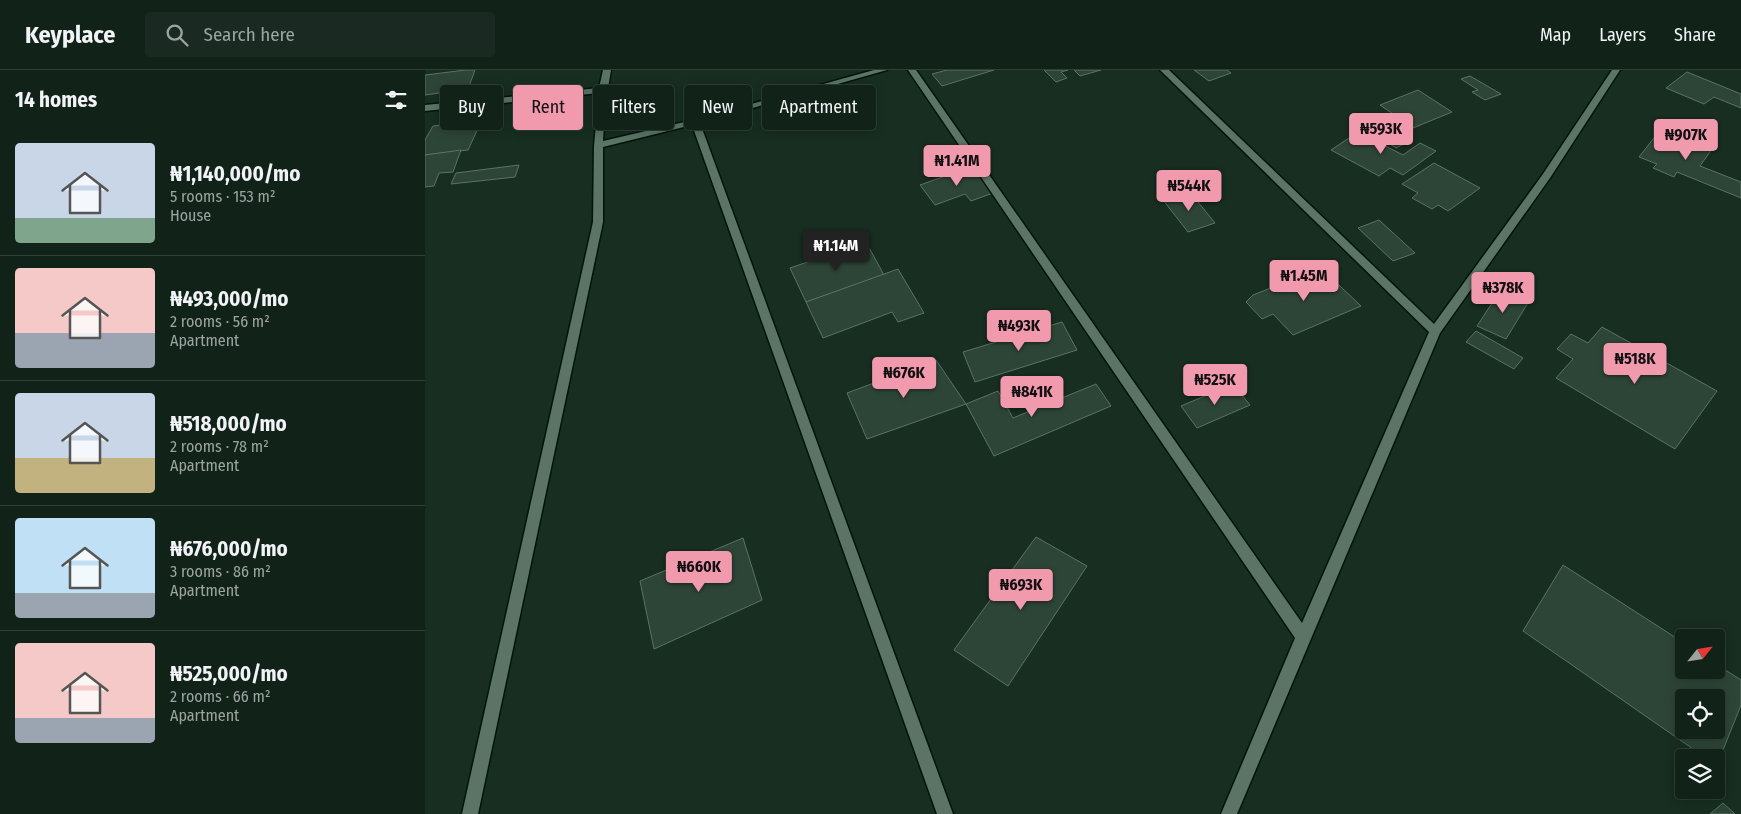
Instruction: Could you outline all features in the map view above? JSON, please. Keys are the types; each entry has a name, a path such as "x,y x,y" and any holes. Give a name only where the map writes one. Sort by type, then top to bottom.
{"street":[{"path":"604,85 607,70"},
{"path":"752,106 883,70"},
{"path":"912,70 1303,637"},
{"path":"1164,70 1435,331"},
{"path":"1229,814 1435,331 1547,176 1616,70"},
{"path":"425,108 593,91"},
{"path":"599,145 684,125"},
{"path":"470,814 598,222 600,130"},
{"path":"698,130 945,814"}],"building":[{"path":"475,70 469,85 440,85 440,93 425,95 425,75"},
{"path":"947,70 994,70 942,86 932,74"},
{"path":"1044,70 1068,70 1061,72 1067,78 1056,82"},
{"path":"1074,70 1101,70 1080,76"},
{"path":"1194,70 1227,70 1231,73 1209,81"},
{"path":"1687,72 1741,94 1741,108 1714,97 1704,104 1666,88"},
{"path":"1470,76 1501,94 1485,100 1472,92 1478,90 1461,79"},
{"path":"1418,90 1452,112 1413,128 1380,105"},
{"path":"440,125 440,130 477,130 468,150 425,155 425,140 433,126"},
{"path":"1394,129 1412,140 1396,148 1378,136"},
{"path":"1661,129 1712,149 1700,166 1741,182 1741,198 1677,172 1674,177 1653,168 1657,164 1639,157"},
{"path":"1358,132 1403,155 1420,143 1436,151 1403,175 1390,168 1379,176 1331,150"},
{"path":"461,150 453,172 439,173 434,186 425,187 425,155"},
{"path":"1434,163 1480,188 1448,211 1438,205 1432,209 1412,198 1418,193 1402,184"},
{"path":"519,165 515,177 451,184 456,173"},
{"path":"971,167 993,193 971,201 965,194 935,205 920,185"},
{"path":"1190,192 1215,223 1188,232 1163,200"},
{"path":"1379,220 1415,253 1393,261 1358,228"},
{"path":"866,242 884,275 806,302 790,268"},
{"path":"1321,268 1361,306 1293,335 1273,314 1262,319 1246,302 1253,295"},
{"path":"898,269 924,313 898,322 892,312 823,338 806,302"},
{"path":"1502,288 1529,301 1506,339 1477,326"},
{"path":"1062,322 1077,350 975,382 963,352"},
{"path":"1602,327 1717,391 1675,449 1556,378 1573,359 1557,349 1571,334 1588,343"},
{"path":"1476,331 1523,358 1514,369 1466,342"},
{"path":"936,360 966,404 867,439 847,393"},
{"path":"1096,384 1111,406 994,456 966,404 998,391 1013,418"},
{"path":"1233,384 1250,405 1197,428 1181,406"},
{"path":"1036,537 1087,566 1008,686 954,650"},
{"path":"743,538 762,600 654,649 640,581"},
{"path":"1563,565 1675,637 1675,679 1725,679 1725,670 1741,680 1741,705 1723,749 1693,749 1679,739 1725,739 1725,689 1675,689 1675,736 1523,631"},
{"path":"1723,803 1735,814 1710,814"}]}
